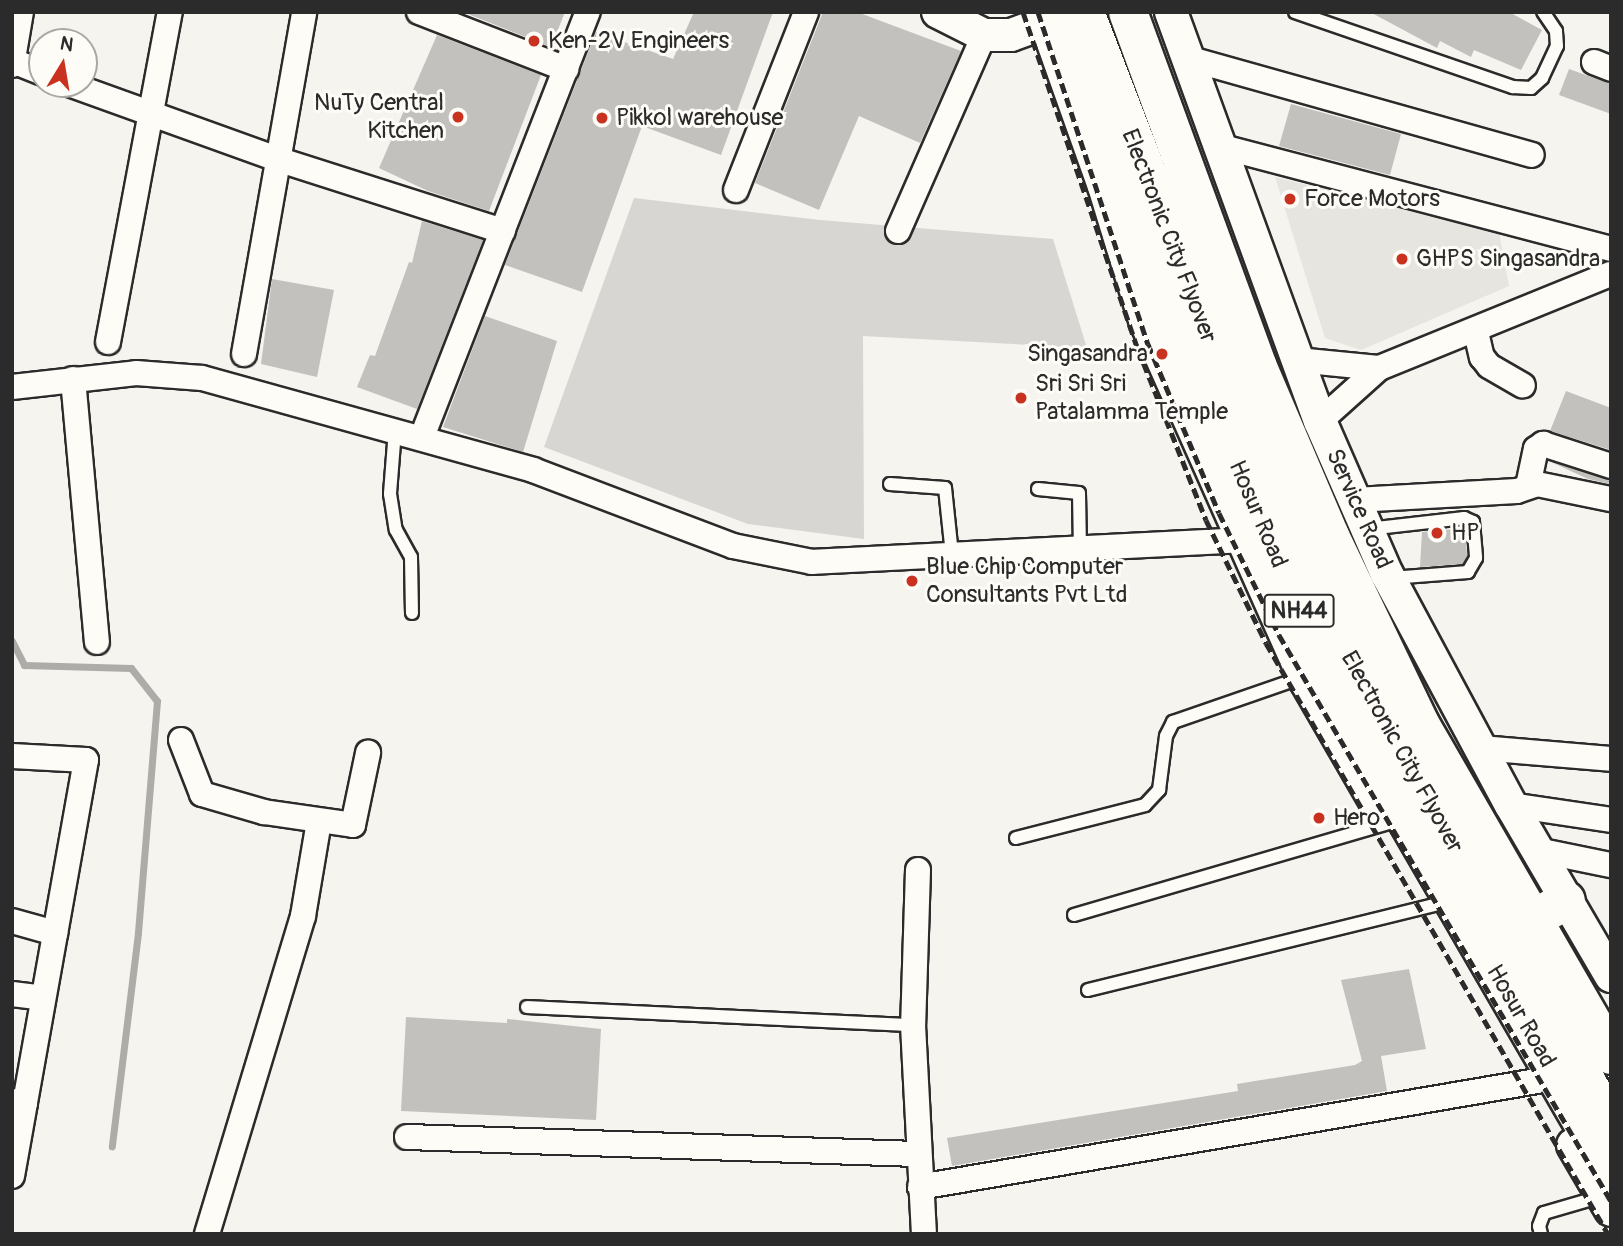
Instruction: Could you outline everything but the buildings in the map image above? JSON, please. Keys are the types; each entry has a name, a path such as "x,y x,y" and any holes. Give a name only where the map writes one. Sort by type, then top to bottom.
{"highway":[{"name":"Electronic City Flyover","path":"1085,12 1258,463 1357,675 1611,1125"},
{"name":"Electronic City Flyover","path":"1113,12 1310,530 1406,730 1611,1079"},
{"name":"NH44","path":"1128,12 1257,365 1330,536 1420,724 1611,1055"},
{"name":"Hosur Road","path":"1051,16 1301,614 1384,780 1608,1193"},
{"path":"1532,920 1566,900"}],"street":[{"path":"12,62 22,12"},
{"path":"108,342 170,12"},
{"path":"244,354 304,12"},
{"path":"419,12 566,69"},
{"path":"422,438 588,12"},
{"path":"737,190 806,12"},
{"path":"938,12 984,35 1011,35 1051,16 1145,320 1304,676 1536,1081 1608,1193"},
{"name":"Service Road","path":"1171,12 1320,421 1390,578 1511,805 1611,976"},
{"path":"898,231 984,35"},
{"path":"1187,58 1532,155"},
{"path":"98,95 277,159 503,230"},
{"path":"1219,146 1611,249"},
{"path":"1320,421 1379,368 1476,331 1611,274"},
{"path":"1476,331 1482,357 1489,366 1523,386"},
{"path":"1297,360 1379,368"},
{"path":"12,387 73,379 172,373 395,430 533,470 733,546 812,562 1243,540"},
{"path":"73,379 97,642"},
{"path":"1528,486 1536,449 1543,444 1611,466"},
{"path":"1355,500 1517,491 1528,486 1611,499"},
{"path":"181,740 202,794 264,813 353,825 368,754"},
{"path":"1481,748 1611,760"},
{"path":"12,756 86,760 43,998 19,1102 12,1176"},
{"path":"1511,805 1611,820"},
{"path":"207,1234 303,916 319,821"},
{"path":"1538,850 1611,865"},
{"path":"918,870 913,1025 924,1234"},
{"path":"12,921 55,933"},
{"path":"12,994 43,998"},
{"path":"920,1187 1536,1081"},
{"path":"407,1137 918,1154"}],"lane":[{"path":"1294,12 1513,87 1531,88 1542,78 1557,46 1556,31 1543,12"},
{"path":"395,430 390,494 396,530 411,557 412,613"},
{"path":"890,484 945,488 952,555"},
{"path":"1038,489 1079,493 1080,548"},
{"path":"1368,529 1464,518 1473,522 1476,558 1468,572 1390,578"},
{"path":"1016,838 1145,805 1159,790 1166,736 1173,722 1304,676"},
{"path":"1074,915 1388,823"},
{"path":"1088,990 1435,905"},
{"path":"527,1007 913,1025"},
{"path":"1541,1234 1539,1226 1544,1213 1608,1193"}],"shaded area":[{"name":"GHPS Singasandra","path":"1275,177 1499,232 1509,286 1361,350 1325,338"},
{"path":"634,198 820,220 1053,239 1087,348 863,336 864,539 748,524 544,447"}],"waterway":[{"path":"12,641 24,665 131,668 157,701 138,933 112,1146"}],"railway":[{"path":"1023,12 1138,349 1206,520 1266,643 1608,1234"},
{"path":"1038,12 1148,344 1219,513 1279,635 1611,1201"}],"place":[{"name":"Ken-2V Engineers","path":"534,41"},
{"name":"NuTy Central Kitchen","path":"458,117"},
{"name":"Pikkol warehouse","path":"602,118"},
{"name":"Force Motors","path":"1290,199"},
{"name":"GHPS Singasandra","path":"1402,259"},
{"name":"Singasandra","path":"1162,354"},
{"name":"Sri Sri Sri Patalamma Temple","path":"1021,398"},
{"name":"HP","path":"1437,533"},
{"name":"Blue Chip Computer Consultants Pvt Ltd","path":"912,581"},
{"name":"Hero","path":"1319,818"}]}
